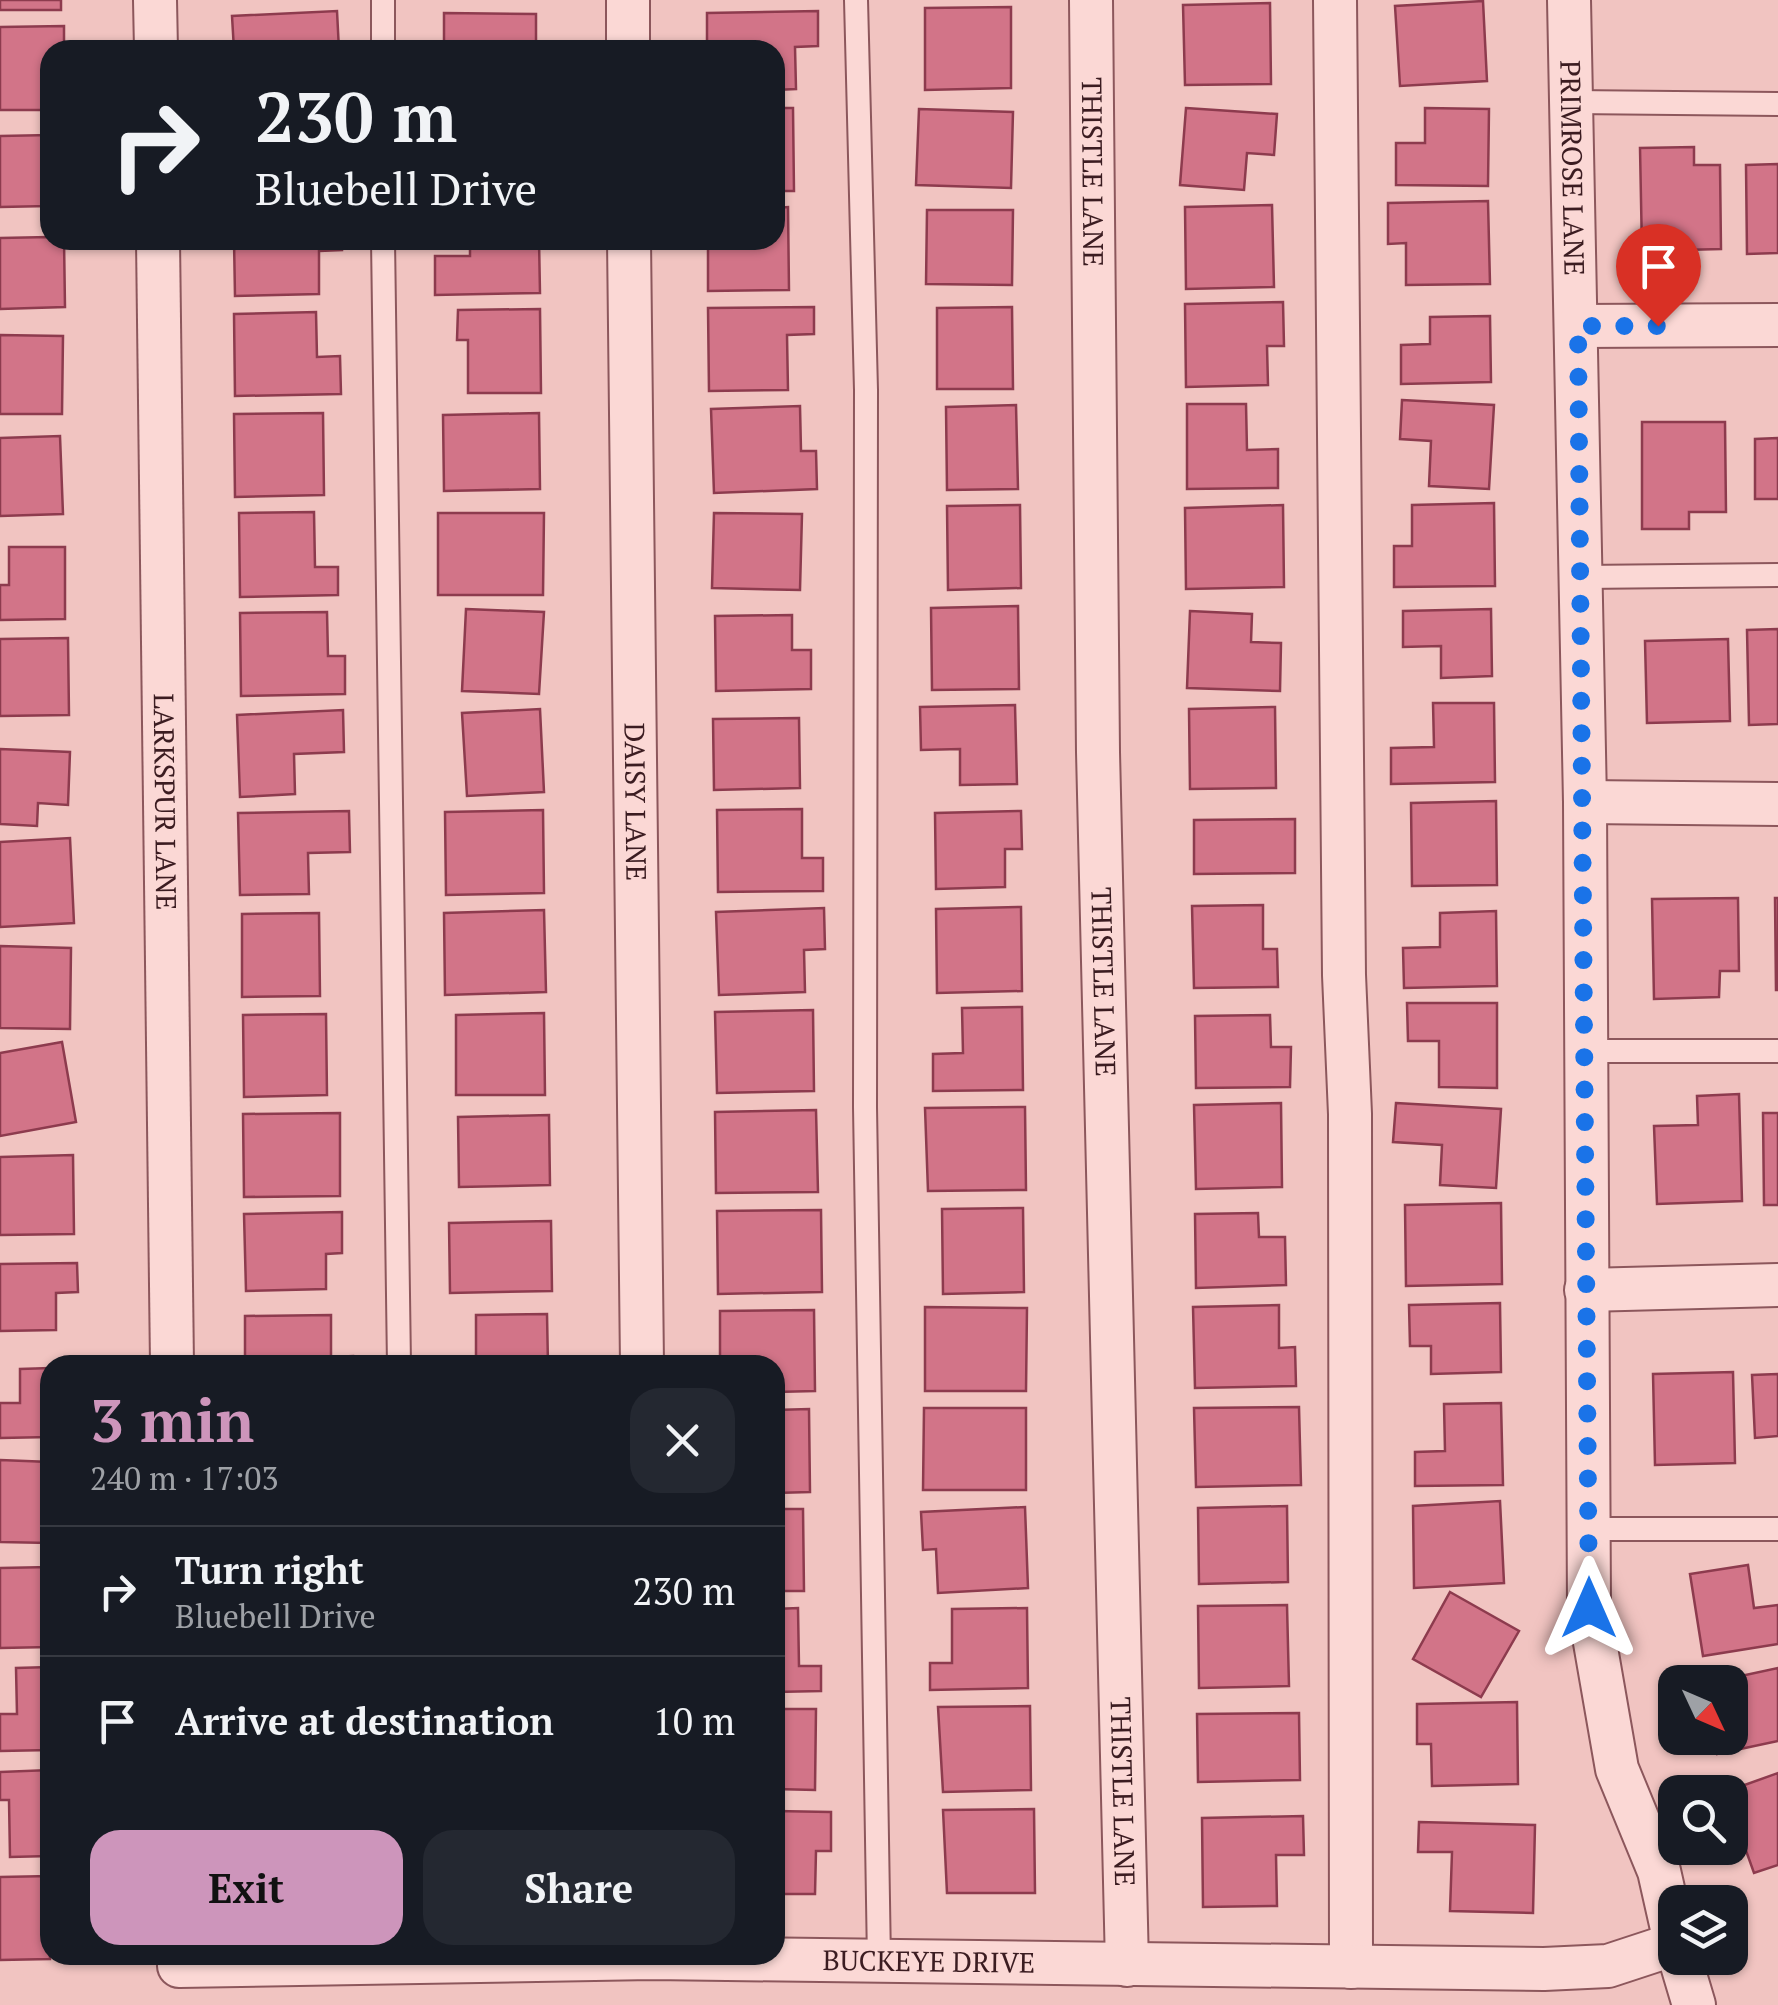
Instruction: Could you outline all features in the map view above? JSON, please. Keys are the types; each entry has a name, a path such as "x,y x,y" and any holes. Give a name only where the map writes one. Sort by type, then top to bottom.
{"street":[{"path":"155,0 156,40"},
{"path":"628,0 628,40"},
{"name":"THISTLE LANE","path":"1092,0 1099,772 1126,1965"},
{"path":"1336,0 1344,975 1350,1132 1351,1967"},
{"name":"PRIMROSE LANE","path":"1569,0 1585,802 1589,1608 1616,1768 1662,1885"},
{"name":"LARKSPUR LANE","path":"158,250 172,1355"},
{"name":"DAISY LANE","path":"628,250 642,1355"},
{"path":"1578,326 1778,325"},
{"path":"1585,802 1778,804"},
{"path":"1586,1290 1778,1285"},
{"name":"BUCKEYE DRIVE","path":"785,1959 1351,1967 1608,1966 1658,1949"},
{"name":"BUCKEYE DRIVE","path":"179,1975 315,1965"},
{"path":"1685,1975 1694,2005"}],"lane":[{"path":"383,0 383,40"},
{"path":"856,0 866,390 865,1126 879,1961"},
{"path":"1572,102 1778,104"},
{"path":"383,250 399,1355"},
{"path":"1582,577 1778,575"},
{"path":"1586,1051 1778,1051"},
{"path":"1588,1529 1778,1529"}],"building":[{"path":"0,0 61,0 61,10 0,10"},
{"path":"1483,1 1487,81 1400,86 1395,6"},
{"path":"1270,3 1271,84 1185,85 1183,5"},
{"path":"1011,7 1011,88 925,90 925,8"},
{"path":"337,11 338,40 233,40 232,16"},
{"path":"818,11 818,46 795,47 796,89 785,90 785,40 707,40 707,13"},
{"path":"444,13 536,14 536,40 444,40"},
{"path":"64,26 64,40 40,40 40,110 0,110 0,27"},
{"path":"785,108 793,108 794,191 785,191"},
{"path":"1186,108 1277,114 1274,155 1247,153 1244,190 1180,185"},
{"path":"1425,108 1489,109 1488,186 1396,185 1396,143 1425,143"},
{"path":"919,109 1013,112 1011,188 916,185"},
{"path":"40,135 40,206 0,207 0,136"},
{"path":"1694,147 1694,165 1720,165 1721,249 1642,251 1640,148"},
{"path":"1778,164 1778,253 1747,254 1746,165"},
{"path":"1488,201 1490,284 1406,285 1406,243 1388,244 1388,203"},
{"path":"1272,205 1274,287 1186,289 1185,207"},
{"path":"788,207 789,290 708,291 708,250 785,250"},
{"path":"927,210 1013,210 1012,285 926,284"},
{"path":"40,237 40,250 64,250 65,307 0,309 0,238"},
{"path":"234,250 342,250 319,251 319,294 235,296"},
{"path":"470,250 539,250 540,293 435,295 435,256 470,256"},
{"path":"1283,302 1284,346 1267,346 1268,385 1186,387 1185,304"},
{"path":"814,307 814,334 787,335 788,390 709,391 708,308"},
{"path":"1012,307 1013,389 937,389 937,308"},
{"path":"540,309 541,393 468,393 468,340 457,340 458,310"},
{"path":"316,312 317,357 340,356 341,394 235,396 234,314"},
{"path":"1490,316 1491,382 1401,384 1401,345 1430,344 1430,317"},
{"path":"0,335 63,336 62,414 0,414"},
{"path":"1402,400 1494,405 1489,489 1429,486 1431,441 1400,439"},
{"path":"1187,404 1246,404 1247,450 1278,449 1278,488 1187,489"},
{"path":"1016,405 1018,489 947,490 946,407"},
{"path":"800,406 801,451 816,451 817,489 714,493 711,409"},
{"path":"323,413 324,495 235,497 234,414"},
{"path":"539,413 540,489 444,491 443,415"},
{"path":"1642,422 1725,422 1726,512 1689,512 1689,529 1642,529"},
{"path":"60,436 63,514 0,516 0,438"},
{"path":"1778,438 1778,499 1755,499 1755,439"},
{"path":"1494,503 1495,586 1394,587 1394,546 1412,546 1412,505"},
{"path":"1020,505 1021,588 948,590 947,506"},
{"path":"1283,505 1284,587 1186,589 1185,508"},
{"path":"314,512 315,567 338,567 338,595 240,597 239,513"},
{"path":"438,513 544,513 543,595 438,595"},
{"path":"714,513 802,514 800,590 712,588"},
{"path":"9,547 65,547 65,619 0,620 0,585 9,585"},
{"path":"1018,606 1019,689 932,690 931,608"},
{"path":"466,609 544,612 539,694 462,691"},
{"path":"1491,609 1492,676 1441,678 1441,646 1403,647 1403,611"},
{"path":"1190,611 1252,614 1251,642 1281,643 1280,691 1187,688"},
{"path":"327,612 328,656 345,656 345,694 241,696 240,613"},
{"path":"792,615 792,650 811,650 811,689 716,691 715,616"},
{"path":"1778,629 1778,724 1749,725 1747,630"},
{"path":"68,638 69,715 0,716 0,639"},
{"path":"1728,639 1730,721 1647,723 1645,641"},
{"path":"1433,703 1494,703 1495,782 1391,784 1391,748 1434,747"},
{"path":"1015,705 1017,784 960,785 960,749 921,750 920,707"},
{"path":"1275,707 1276,788 1190,789 1189,709"},
{"path":"540,709 544,792 467,796 462,713"},
{"path":"343,710 344,752 294,754 295,794 240,797 237,715"},
{"path":"799,718 800,788 714,790 713,719"},
{"path":"0,749 70,752 68,805 38,803 37,826 0,824"},
{"path":"1496,801 1497,885 1412,886 1411,803"},
{"path":"802,809 802,858 823,858 823,891 718,892 717,810"},
{"path":"543,810 544,893 446,895 445,812"},
{"path":"349,811 350,852 308,853 309,894 240,895 238,813"},
{"path":"1021,811 1022,849 1005,849 1005,887 936,889 935,813"},
{"path":"1295,819 1295,873 1194,874 1194,820"},
{"path":"70,838 74,923 0,927 0,842"},
{"path":"1738,898 1739,971 1720,971 1719,997 1654,999 1652,899"},
{"path":"1778,898 1778,990 1776,990"},
{"path":"1263,905 1263,949 1277,949 1278,987 1194,988 1192,906"},
{"path":"1021,907 1022,991 937,993 936,909"},
{"path":"824,908 825,949 804,950 805,992 719,995 716,912"},
{"path":"544,910 546,992 445,995 444,913"},
{"path":"1496,911 1497,986 1404,988 1403,948 1440,947 1440,913"},
{"path":"319,913 320,996 242,997 242,914"},
{"path":"0,946 71,948 70,1029 0,1028"},
{"path":"1407,1003 1497,1003 1497,1088 1439,1087 1439,1041 1408,1041"},
{"path":"1022,1007 1023,1090 933,1091 933,1054 963,1053 962,1008"},
{"path":"813,1010 814,1091 717,1093 715,1012"},
{"path":"544,1013 545,1095 456,1095 456,1015"},
{"path":"326,1014 327,1095 244,1097 243,1015"},
{"path":"1270,1015 1271,1047 1291,1047 1290,1087 1196,1088 1195,1016"},
{"path":"62,1042 76,1122 0,1136 0,1053"},
{"path":"1739,1094 1742,1201 1657,1204 1654,1126 1698,1125 1697,1096"},
{"path":"1281,1103 1282,1187 1196,1189 1194,1105"},
{"path":"1396,1103 1501,1109 1496,1188 1440,1185 1442,1145 1393,1142"},
{"path":"1025,1107 1026,1190 928,1191 925,1108"},
{"path":"816,1110 818,1192 716,1193 715,1112"},
{"path":"340,1113 340,1196 244,1197 243,1114"},
{"path":"1763,1113 1778,1113 1778,1205 1764,1205"},
{"path":"549,1115 550,1185 459,1187 458,1117"},
{"path":"73,1155 74,1234 0,1235 0,1157"},
{"path":"1501,1203 1502,1284 1406,1286 1405,1205"},
{"path":"1023,1208 1024,1292 943,1294 942,1209"},
{"path":"821,1210 822,1292 718,1294 717,1211"},
{"path":"342,1212 342,1253 326,1254 326,1289 246,1291 244,1214"},
{"path":"1258,1213 1259,1237 1285,1237 1286,1285 1196,1288 1195,1214"},
{"path":"551,1221 552,1291 450,1293 449,1223"},
{"path":"77,1263 78,1292 56,1293 56,1330 0,1331 0,1264"},
{"path":"1500,1303 1501,1372 1431,1374 1431,1346 1410,1346 1409,1305"},
{"path":"1279,1305 1279,1348 1295,1347 1296,1386 1195,1388 1193,1307"},
{"path":"925,1307 1027,1308 1026,1391 925,1391"},
{"path":"814,1310 815,1391 785,1392 785,1355 720,1355 720,1311"},
{"path":"547,1314 548,1355 476,1355 476,1315"},
{"path":"331,1315 331,1355 245,1355 245,1316"},
{"path":"40,1368 40,1437 0,1438 0,1403 20,1403 20,1369"},
{"path":"1733,1372 1735,1463 1655,1465 1653,1374"},
{"path":"1778,1374 1778,1436 1755,1438 1752,1375"},
{"path":"1501,1403 1503,1485 1415,1486 1415,1452 1445,1451 1444,1404"},
{"path":"1299,1407 1301,1485 1196,1487 1194,1408"},
{"path":"924,1408 1026,1408 1026,1490 923,1490"},
{"path":"809,1409 810,1492 785,1493 785,1410"},
{"path":"0,1460 40,1462 40,1543 0,1542"},
{"path":"1500,1501 1504,1583 1414,1588 1413,1506"},
{"path":"1287,1506 1288,1582 1199,1584 1198,1508"},
{"path":"1025,1507 1028,1588 938,1593 936,1549 923,1550 921,1512"},
{"path":"785,1509 803,1509 804,1591 785,1591"},
{"path":"1748,1565 1754,1608 1778,1605 1778,1644 1703,1656 1690,1574"},
{"path":"40,1567 40,1647 0,1648 0,1568"},
{"path":"1450,1592 1519,1631 1481,1697 1413,1659"},
{"path":"1287,1605 1289,1686 1199,1688 1198,1606"},
{"path":"798,1608 799,1666 821,1666 821,1691 785,1692 785,1609"},
{"path":"1027,1608 1028,1688 930,1690 930,1663 952,1663 952,1609"},
{"path":"40,1667 40,1750 0,1751 0,1714 17,1714 16,1668"},
{"path":"1778,1668 1778,1741 1748,1747 1748,1674"},
{"path":"1517,1702 1518,1784 1432,1786 1431,1744 1417,1744 1417,1704"},
{"path":"1030,1706 1031,1790 943,1792 938,1707"},
{"path":"785,1709 816,1709 815,1790 785,1789"},
{"path":"1299,1713 1300,1780 1198,1782 1197,1714"},
{"path":"40,1770 40,1856 10,1857 9,1800 0,1800 0,1772"},
{"path":"1778,1773 1778,1865 1754,1873 1748,1856 1748,1784"},
{"path":"1034,1809 1035,1893 947,1893 943,1810"},
{"path":"785,1811 831,1812 831,1851 816,1851 815,1894 785,1894"},
{"path":"1303,1816 1304,1855 1276,1855 1277,1906 1203,1907 1202,1818"},
{"path":"1419,1822 1535,1825 1533,1913 1450,1911 1452,1852 1418,1852"},
{"path":"40,1876 40,1959 0,1960 0,1877"}],"route":[{"path":"1589,1608 1578,326 1658,326"}]}
